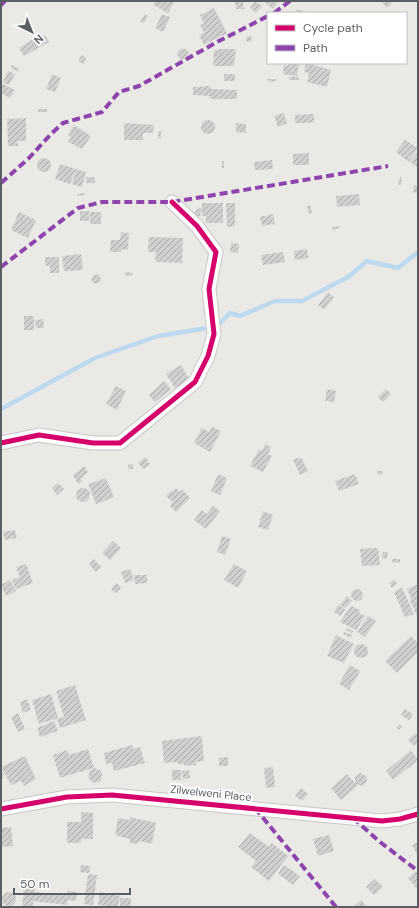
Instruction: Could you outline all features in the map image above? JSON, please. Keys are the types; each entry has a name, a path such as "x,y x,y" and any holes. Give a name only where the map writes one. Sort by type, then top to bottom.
{"street":[{"path":"1,443 39,435 93,443 120,443 195,382 208,356 214,334 209,289 216,252 197,226 172,202"},
{"name":"Zilwelweni Place","path":"1,809 67,797 112,795 382,821 400,819 418,814"}],"building":[{"path":"155,1 175,1 168,13 153,5"},
{"path":"243,1 244,9 236,9 235,2"},
{"path":"255,1 262,6 256,13 250,8"},
{"path":"263,1 279,1 273,9"},
{"path":"381,1 392,1 393,2 387,8"},
{"path":"214,8 227,33 204,45 199,35 204,33 200,25 204,23 200,15"},
{"path":"297,9 306,12 296,12"},
{"path":"145,14 148,16 144,23 140,22"},
{"path":"162,14 170,17 163,32 155,28"},
{"path":"45,35 49,42 24,56 19,48 35,38 37,40"},
{"path":"249,36 252,39 249,42 246,39"},
{"path":"181,49 185,49 187,50 187,58 181,59 178,56 178,52"},
{"path":"236,49 234,66 213,66 214,50"},
{"path":"82,55 86,58 83,64 78,61"},
{"path":"288,64 299,64 297,76 283,74 284,65 288,66"},
{"path":"306,64 331,70 327,87 307,82 309,73 304,72"},
{"path":"12,65 19,69 18,72 11,68"},
{"path":"8,71 15,74 9,85 3,82"},
{"path":"52,74 61,78 55,92 46,89"},
{"path":"224,74 235,74 235,81 224,81"},
{"path":"289,77 299,77 299,80 289,80"},
{"path":"268,79 276,79 277,81 268,82"},
{"path":"1,83 15,90 10,98 1,93"},
{"path":"210,86 211,89 237,90 237,99 210,99 210,96 193,95 193,87"},
{"path":"38,109 47,109 47,112 38,112"},
{"path":"284,113 287,123 278,127 274,116"},
{"path":"314,114 314,123 295,123 295,115"},
{"path":"26,118 26,141 18,141 18,146 8,146 7,119"},
{"path":"205,120 211,120 215,124 215,130 211,134 205,134 201,130 201,124"},
{"path":"124,123 154,125 153,133 143,133 143,140 124,140"},
{"path":"236,123 246,124 246,133 236,132"},
{"path":"74,125 91,136 82,149 68,142 71,137 68,135"},
{"path":"158,131 161,131 161,139 158,139"},
{"path":"405,140 418,148 409,162 396,152"},
{"path":"418,151 418,166 417,167 410,162"},
{"path":"309,153 309,165 293,165 293,154"},
{"path":"41,158 47,158 51,162 51,168 47,172 41,172 37,168 37,162"},
{"path":"272,160 273,169 255,170 254,162"},
{"path":"222,161 224,161 224,168 222,168"},
{"path":"60,164 76,169 70,184 55,179"},
{"path":"76,169 86,172 82,187 72,184"},
{"path":"86,177 95,177 95,183 86,183"},
{"path":"400,177 402,177 401,185 398,185"},
{"path":"414,185 418,186 418,193 413,192"},
{"path":"85,193 85,195 77,196 77,194"},
{"path":"359,194 360,205 337,207 336,196"},
{"path":"202,203 223,203 223,223 206,223 206,216 202,216 202,212 200,212 201,216 195,217 194,214 197,209 202,208"},
{"path":"226,203 235,203 235,226 227,227"},
{"path":"310,205 312,213 309,214 307,206"},
{"path":"80,211 89,211 89,221 80,221"},
{"path":"19,212 36,220 28,238 11,230"},
{"path":"90,212 101,212 101,224 90,224"},
{"path":"273,214 275,224 262,226 260,217"},
{"path":"340,226 340,228 332,230 332,227"},
{"path":"121,232 129,233 128,250 121,249 121,252 110,252 111,240 120,240"},
{"path":"149,237 183,238 182,263 155,262 156,252 148,252"},
{"path":"231,243 239,244 238,253 230,252"},
{"path":"307,249 308,258 295,260 294,251"},
{"path":"283,252 285,262 263,265 261,255"},
{"path":"81,254 83,270 64,271 62,256"},
{"path":"45,257 59,257 59,273 50,273 50,266 45,265"},
{"path":"125,272 133,273 132,276 124,275"},
{"path":"94,275 98,275 100,279 98,283 94,283 92,281 92,277"},
{"path":"328,292 334,297 324,310 318,305"},
{"path":"24,316 34,316 34,330 24,330"},
{"path":"43,319 44,328 36,328 35,320"},
{"path":"181,365 189,379 175,388 166,374"},
{"path":"164,381 171,389 155,402 149,395"},
{"path":"116,386 126,391 117,410 106,404"},
{"path":"327,389 336,391 334,402 325,401"},
{"path":"386,389 391,394 383,402 378,397"},
{"path":"212,427 221,431 210,452 194,443 202,428 209,432"},
{"path":"265,444 271,447 268,454 272,456 263,472 250,466 259,449 262,451"},
{"path":"145,457 150,464 144,469 138,463"},
{"path":"301,457 308,471 300,475 293,460"},
{"path":"133,464 133,469 128,469 128,465"},
{"path":"84,466 88,472 80,479 83,481 78,484 73,475"},
{"path":"378,470 383,472 382,475 377,473"},
{"path":"218,474 227,478 220,495 211,491"},
{"path":"355,474 359,484 339,491 335,481"},
{"path":"106,478 114,497 96,504 88,484"},
{"path":"58,483 64,489 57,495 52,488"},
{"path":"80,488 86,488 90,492 90,498 86,502 80,502 76,498 76,492"},
{"path":"176,488 180,492 182,489 190,498 176,512 170,506 174,499 171,501 166,496 172,490 173,492"},
{"path":"213,506 220,511 206,529 194,520 202,510 207,514"},
{"path":"263,511 273,515 268,530 258,527"},
{"path":"15,530 17,538 5,540 3,532"},
{"path":"222,536 231,539 225,555 217,552"},
{"path":"113,541 121,548 110,560 102,553"},
{"path":"378,548 380,565 362,566 360,549"},
{"path":"383,552 388,552 387,559 382,558"},
{"path":"94,559 101,567 96,572 89,564"},
{"path":"392,559 400,559 400,562 393,563"},
{"path":"26,564 33,583 16,589 12,580 20,577 16,567"},
{"path":"234,564 247,571 238,588 224,580"},
{"path":"130,569 134,580 125,583 121,572"},
{"path":"134,575 147,575 147,583 135,584"},
{"path":"10,580 16,591 6,596 1,585"},
{"path":"394,580 397,584 392,588 389,583"},
{"path":"116,583 121,587 117,593 111,590"},
{"path":"418,584 418,618 410,601 411,598 407,589"},
{"path":"402,588 414,614 405,617 394,592"},
{"path":"355,589 359,589 363,595 359,601 355,601 351,597 351,593"},
{"path":"347,596 352,601 345,608 340,605"},
{"path":"338,605 345,609 341,616 334,612"},
{"path":"351,606 360,610 359,613 365,616 356,630 340,622"},
{"path":"368,616 376,621 365,637 357,632"},
{"path":"347,628 353,631 352,633 346,630"},
{"path":"344,632 352,635 351,638 343,634"},
{"path":"336,635 354,644 344,663 327,656"},
{"path":"411,636 418,643 418,652 397,673 385,661"},
{"path":"358,644 364,644 368,648 368,654 364,658 358,658 354,654 354,648"},
{"path":"350,665 360,671 349,690 339,684"},
{"path":"75,685 86,720 60,728 57,719 64,717 56,691"},
{"path":"51,694 58,718 39,724 32,700"},
{"path":"27,699 31,710 23,713 20,702"},
{"path":"405,709 413,714 409,720 401,715"},
{"path":"18,713 25,729 18,732 11,717"},
{"path":"54,721 58,731 40,737 37,728"},
{"path":"399,724 402,726 399,730 396,728"},
{"path":"415,733 418,736 418,742 414,746 408,740"},
{"path":"202,736 204,761 196,762 196,765 184,766 184,764 178,764 178,762 164,763 162,741"},
{"path":"132,745 133,749 140,747 145,763 114,771 112,763 106,764 104,753"},
{"path":"88,749 94,768 100,770 102,774 101,781 94,783 89,779 89,772 93,768 60,778 53,755 67,750 69,755"},
{"path":"411,750 418,760 393,780 386,771"},
{"path":"25,756 36,779 24,786 21,781 11,785 1,767"},
{"path":"228,757 228,766 219,766 219,758"},
{"path":"273,767 275,787 266,788 264,768"},
{"path":"1,770 4,774 1,782"},
{"path":"172,770 181,770 181,780 172,780"},
{"path":"189,770 190,778 183,779 182,771"},
{"path":"360,773 366,776 367,782 362,786 356,784 357,786 341,800 331,788 347,774 355,783 355,777"},
{"path":"301,788 308,794 302,801 295,796"},
{"path":"81,812 93,813 93,839 81,839 81,843 67,843 67,822 81,822"},
{"path":"130,817 156,823 152,844 139,841 138,844 130,843 130,839 115,835 118,818 130,820"},
{"path":"11,827 13,846 1,847 1,828"},
{"path":"250,833 269,847 272,843 288,856 269,881 251,867 256,861 238,847"},
{"path":"329,835 334,851 318,856 313,839"},
{"path":"418,842 418,856 412,845"},
{"path":"81,865 90,866 89,873 80,872"},
{"path":"284,865 300,876 293,885 278,874"},
{"path":"416,871 418,874 418,890 408,878"},
{"path":"88,874 97,875 93,905 84,904"},
{"path":"375,879 383,887 374,895 366,887"},
{"path":"24,888 35,889 34,892 67,895 68,891 77,892 76,901 68,900 67,905 33,901 33,907 22,906"},
{"path":"6,892 12,892 16,896 16,902 12,906 6,906 2,902 2,896"},
{"path":"100,892 120,896 118,907 98,905"},
{"path":"120,898 131,898 131,907 120,907"},
{"path":"361,900 367,907 353,907"}],"waterway":[{"path":"220,323 230,313 240,316 275,301 302,301 348,277 367,261 398,268 418,252"},
{"path":"1,409 95,358 158,336 208,328"}],"marked path":[{"path":"1,5 5,1"},
{"path":"275,12 290,1"},
{"path":"1,183 29,158 63,123 102,112 119,92 139,86 217,42 267,17"},
{"path":"1,267 78,208 102,202 172,202 388,166"},
{"path":"255,808 336,907"},
{"path":"353,818 380,842 418,871"}],"cycle path":[{"path":"1,443 39,435 93,443 120,443 195,382 208,356 214,334 209,289 216,252 197,226 172,202"},
{"path":"1,809 67,797 112,795 382,821 400,819 418,814"}]}
